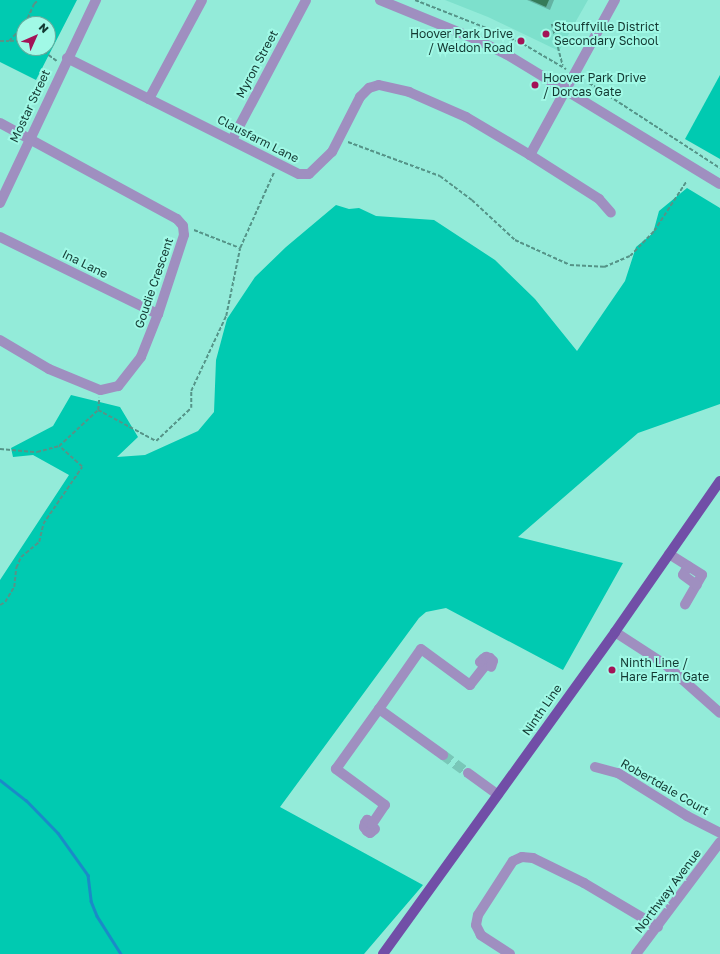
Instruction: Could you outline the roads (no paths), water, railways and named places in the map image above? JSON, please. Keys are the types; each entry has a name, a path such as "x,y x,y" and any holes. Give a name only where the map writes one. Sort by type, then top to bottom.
{"main road":[{"name":"Ninth Line","path":"383,954 615,632 720,481"}],"street":[{"name":"Mostar Street","path":"0,203 29,138 96,0"},
{"path":"149,99 202,0"},
{"name":"Myron Street","path":"232,140 306,0"},
{"path":"380,0 473,38 506,54 720,184"},
{"path":"530,155 615,0"},
{"name":"Clausfarm Lane","path":"66,62 149,99 299,174 310,174 332,152 360,97 369,88 379,85 409,92 466,117 530,155 599,199 611,213"},
{"name":"Goudie Crescent","path":"0,123 177,219 183,226 184,235 158,314 141,357 118,386 100,390 49,369 0,340"},
{"name":"Ina Lane","path":"0,237 158,314"},
{"path":"668,554 702,575 684,604"},
{"path":"615,632 666,665 720,713"},
{"path":"374,826 385,805 336,769 421,649 470,685 488,667"},
{"path":"379,709 443,755"},
{"name":"Robertdale Court","path":"595,767 618,773 680,812 720,833"},
{"path":"468,773 498,796"},
{"name":"Northway Avenue","path":"636,954 658,927 720,842"},
{"path":"510,954 481,935 476,926 478,915 513,861 522,858 533,858 584,883 658,927"}],"waterway":[{"path":"0,780 26,800 58,833 88,875 91,901 97,916 121,954"}],"tunnel":[{"path":"443,755 468,773"}],"place":[{"name":"Stouffville District Secondary School","path":"546,34"},
{"name":"Hoover Park Drive / Weldon Road","path":"521,41"},
{"name":"Hoover Park Drive / Dorcas Gate","path":"535,85"},
{"name":"Ninth Line / Hare Farm Gate","path":"612,670"}]}
